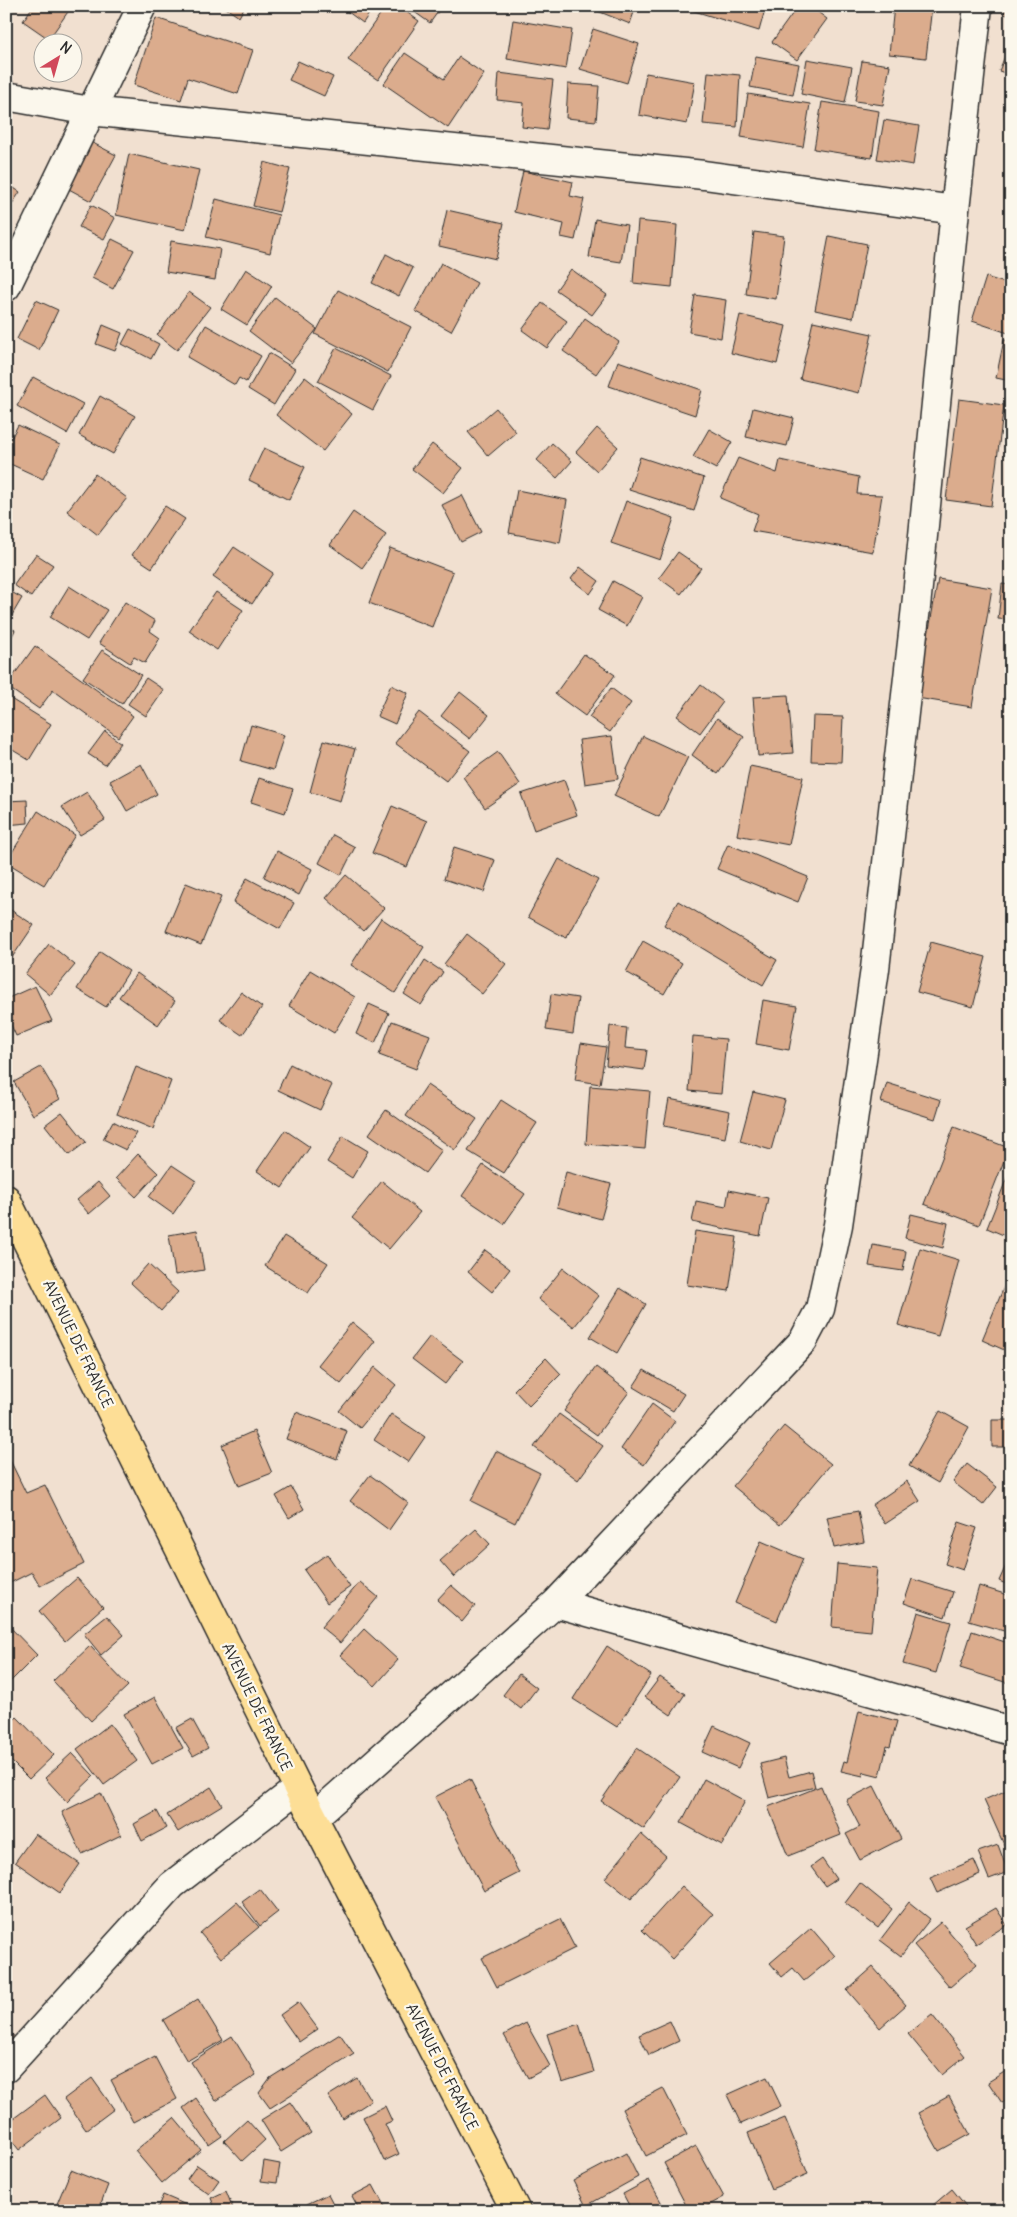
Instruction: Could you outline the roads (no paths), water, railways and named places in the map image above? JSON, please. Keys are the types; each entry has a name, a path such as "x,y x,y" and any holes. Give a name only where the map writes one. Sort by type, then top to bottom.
{"main road":[{"name":"AVENUE DE FRANCE","path":"6,1199 313,1818 516,2211"}],"street":[{"path":"6,287 142,6"},
{"path":"313,1818 556,1603 803,1340 820,1309 838,1226 875,969 916,607 955,210 978,6"},
{"path":"6,96 90,111 704,175 955,210"},
{"path":"556,1603 1011,1731"},
{"path":"6,2068 172,1885 298,1788"}]}
